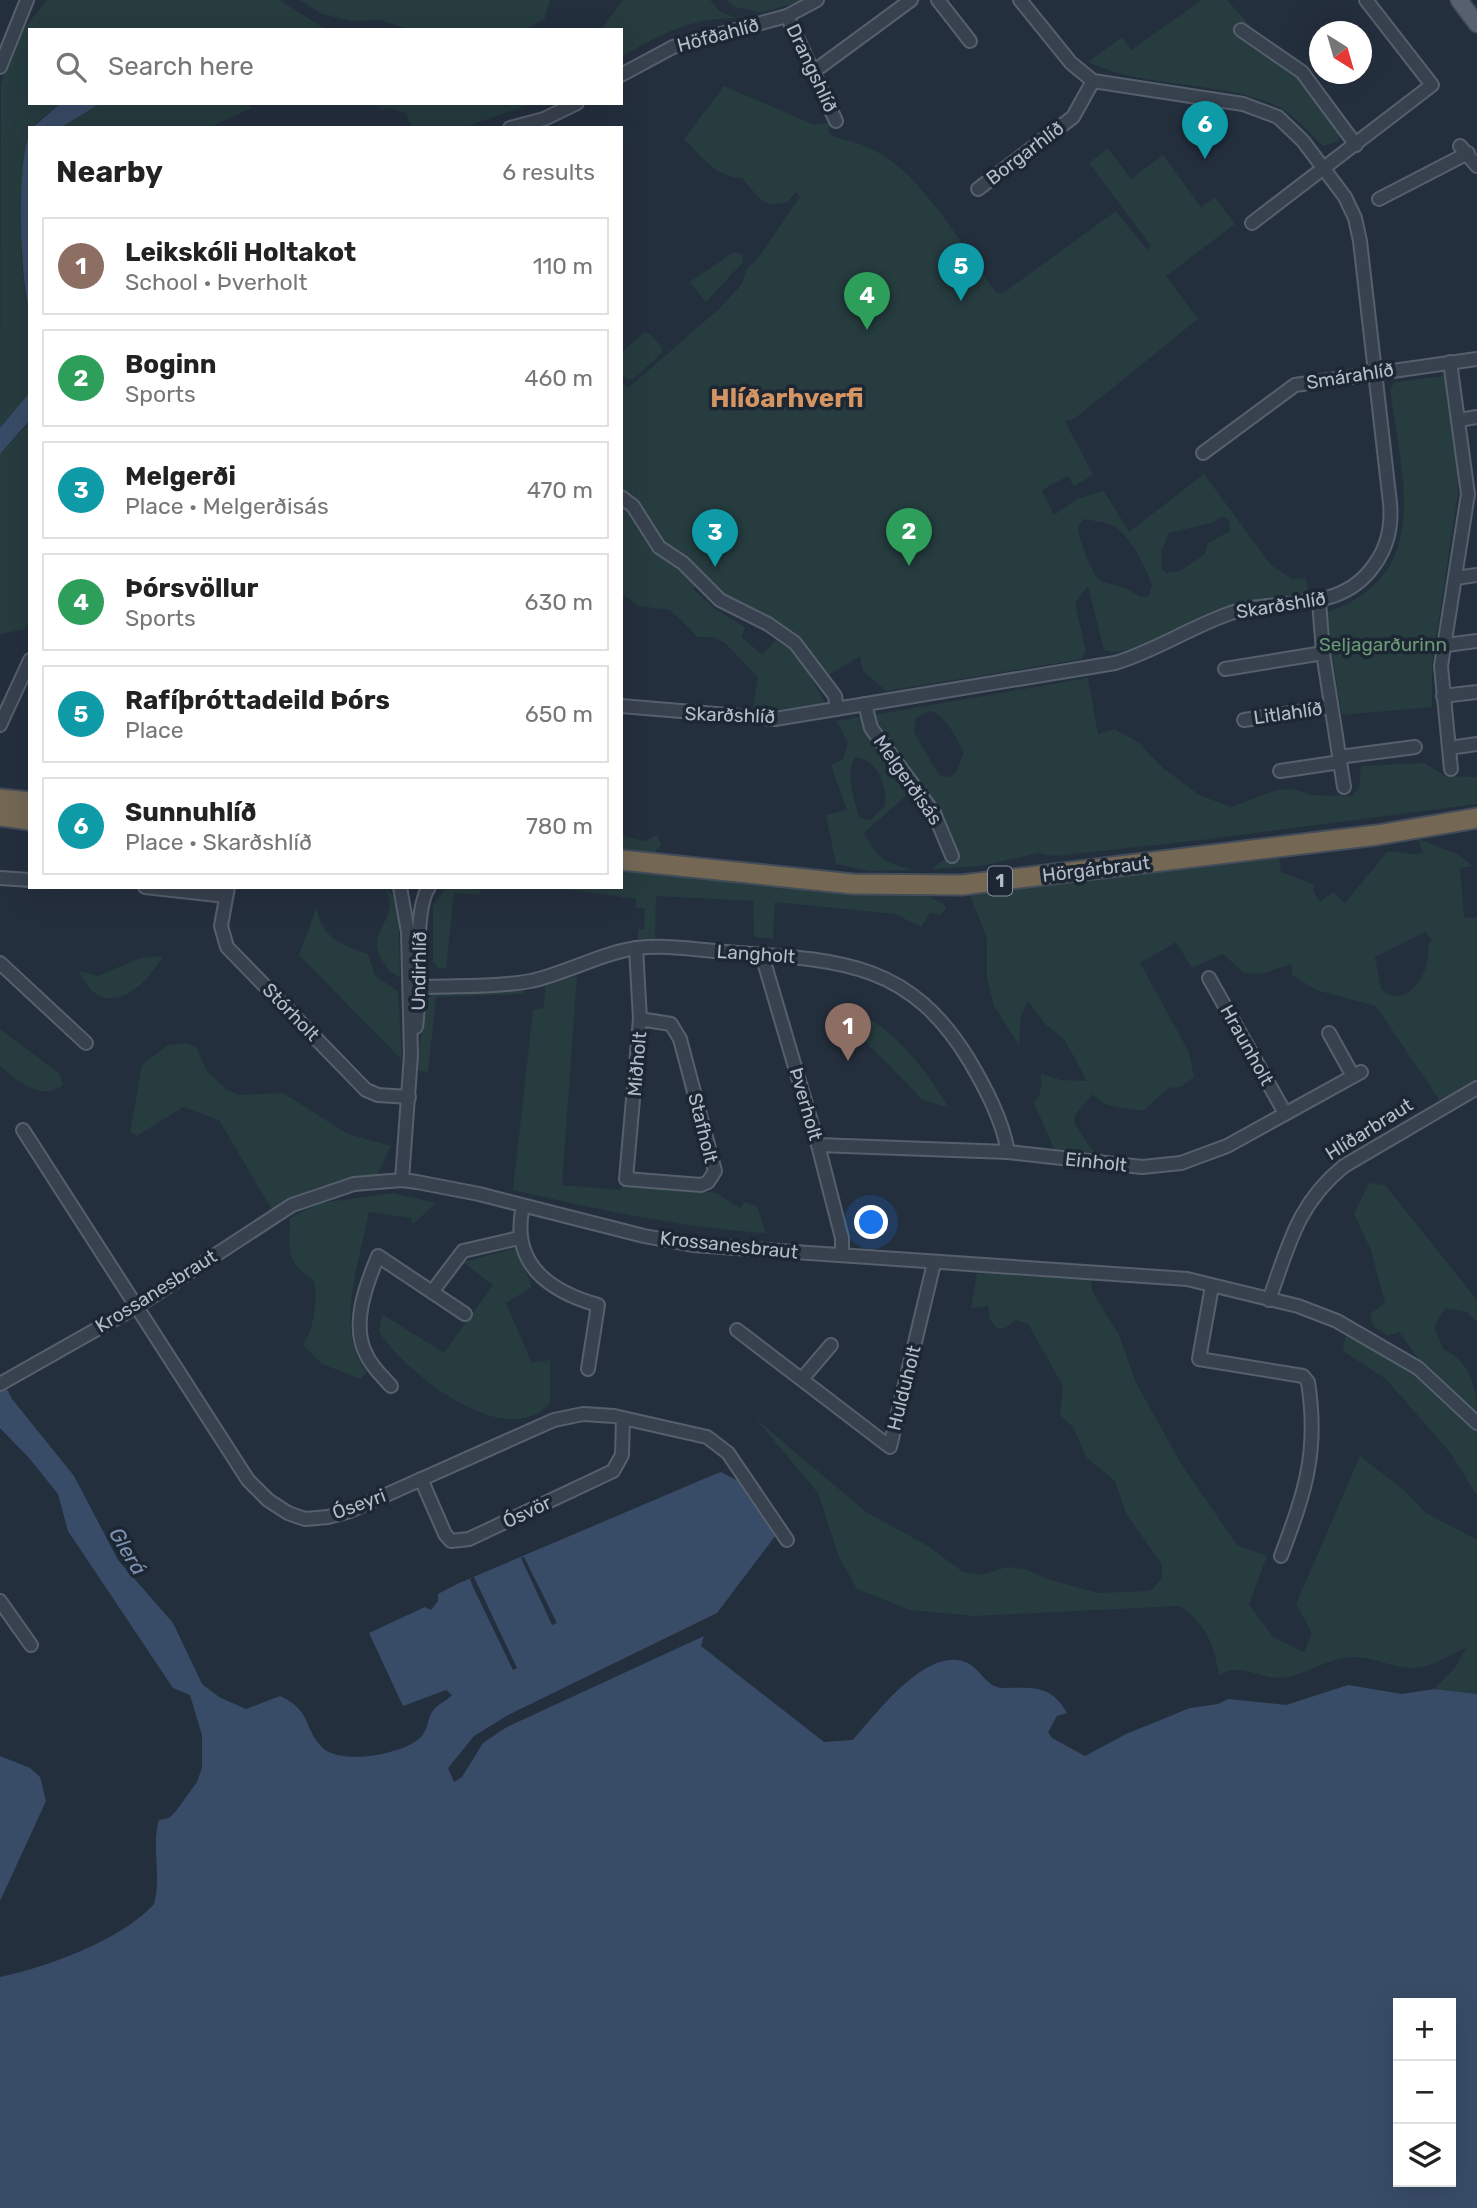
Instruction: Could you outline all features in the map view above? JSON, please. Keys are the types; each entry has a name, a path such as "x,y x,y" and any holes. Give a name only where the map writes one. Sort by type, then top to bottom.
{"highway":[{"path":"0,799 28,802"},
{"path":"0,816 28,820"},
{"name":"Hörgárbraut","path":"623,860 853,884 949,885 1402,831 1477,818"},
{"name":"Hörgárbraut","path":"1402,831 1477,830"}],"main road":[{"path":"1459,0 1477,24"}],"street":[{"name":"Höfðahlíð","path":"623,74 673,47 787,16 817,0"},
{"path":"813,72 911,0"},
{"path":"938,0 970,41"},
{"path":"1020,0 1071,63 1093,81"},
{"path":"1252,223 1432,85 1366,0"},
{"path":"0,67 27,3"},
{"name":"Drangshlíð","path":"787,16 836,121"},
{"path":"1241,30 1302,72 1356,145"},
{"name":"Skarðshlíð","path":"623,706 775,719 1115,663 1154,650 1231,613 1320,601 1347,591 1362,579 1382,552 1389,533 1390,503 1359,230 1345,197 1290,127 1262,110 1220,100 1093,81"},
{"name":"Borgarhlíð","path":"978,189 1073,117 1093,81"},
{"path":"518,126 544,119 573,105"},
{"path":"1379,199 1464,149 1477,166"},
{"name":"Smárahlíð","path":"1203,453 1288,388 1316,380 1477,359"},
{"path":"1450,362 1459,420 1472,475 1441,666 1451,769"},
{"path":"1459,420 1477,417"},
{"path":"623,498 633,506 659,547 683,563 720,600 768,624 794,643 835,696 837,709"},
{"path":"1463,529 1477,527"},
{"path":"1456,578 1477,575"},
{"name":"Litlahlíð","path":"1320,601 1323,653 1344,788"},
{"path":"1446,645 1477,641"},
{"path":"1225,669 1323,653"},
{"path":"0,725 28,664"},
{"path":"1443,696 1477,692"},
{"name":"Melgerðisás","path":"865,704 871,728 934,813 952,856"},
{"name":"Litlahlíð","path":"1244,720 1331,707"},
{"path":"1449,748 1477,744"},
{"path":"1280,771 1415,747"},
{"path":"0,878 28,880"},
{"path":"186,889 227,891"},
{"name":"Undirhlíð","path":"400,889 415,988"},
{"name":"Undirhlíð","path":"402,1180 419,912 428,889"},
{"name":"Stórholt","path":"227,891 220,926 227,947 366,1090 378,1095 409,1097"},
{"name":"Langholt","path":"415,988 530,981 636,948 829,961 862,969 886,977 912,993 945,1024 978,1076 1004,1130 1008,1152"},
{"name":"Miðholt","path":"626,1180 640,1019 636,948"},
{"name":"Þverholt","path":"762,955 818,1145 842,1238 842,1255"},
{"path":"0,963 86,1043"},
{"name":"Hraunholt","path":"1209,978 1285,1113"},
{"name":"Stafholt","path":"626,1180 701,1185 708,1182 715,1171 677,1031 662,1021 640,1019"},
{"name":"Einholt","path":"818,1145 1008,1152 1142,1167 1181,1163 1227,1146 1357,1074 1329,1033"},
{"name":"Hlíðarbraut","path":"1269,1300 1301,1214 1325,1182 1345,1166 1477,1088"},
{"name":"Óseyri","path":"23,1130 248,1480 268,1500 288,1513 305,1519 350,1511 554,1420 583,1414 624,1419 708,1437 721,1445 787,1540"},
{"name":"Krossanesbraut","path":"0,1384 136,1307 292,1205 354,1184 402,1180 479,1194 644,1236 693,1245 1147,1275 1212,1286 1298,1306 1337,1321 1391,1350 1428,1376 1477,1423"},
{"path":"523,1206 519,1238 534,1268 551,1285 598,1305 588,1369"},
{"path":"432,1292 463,1251 519,1238"},
{"path":"391,1386 368,1359 361,1331 365,1289 378,1256 465,1314"},
{"name":"Hulduholt","path":"737,1330 890,1447 934,1263"},
{"path":"1212,1286 1199,1359 1303,1377 1308,1382 1314,1432 1311,1457 1306,1489 1282,1556"},
{"path":"802,1379 831,1345"},
{"name":"Ósvör","path":"421,1479 445,1534 451,1541 469,1539 613,1471 622,1455 624,1419"},
{"path":"0,1601 31,1645"}],"green space":[{"path":"47,0 279,0 324,28 28,28 28,105 59,105 32,126 28,126 21,254 28,307 28,394 0,428 1,84 18,36"},
{"path":"300,0 550,0 545,18 528,28 405,28 380,20 351,21 322,14"},
{"path":"623,0 710,0 719,11 737,18 690,24 649,41 623,56 623,28 602,28"},
{"path":"727,0 804,0 760,13 738,8"},
{"path":"1202,0 1227,0 1252,28 1272,58 1296,74 1337,129 1339,141 1323,146 1287,112 1250,96 1133,77 1088,62 1122,37 1131,50"},
{"path":"724,86 815,125 828,123 829,134 885,156 903,171 938,210 995,291 1002,294 1116,211 1147,250 1151,246 1089,163 1108,148 1131,179 1163,155 1201,207 1215,197 1235,224 1166,276 1198,319 1074,419 1065,421 1093,475 1074,486 1068,476 1042,490 1054,515 1077,499 1104,491 1129,532 1204,474 1271,565 1292,579 1306,578 1309,595 1223,607 1139,647 1112,652 1104,650 1088,586 1075,603 1086,651 1082,659 886,691 863,671 860,656 825,677 794,637 731,603 701,578 693,589 715,609 745,627 742,637 762,655 779,637 795,649 825,703 752,713 758,677 726,644 714,637 698,637 670,610 638,606 623,595 623,383 628,388 720,308 742,284 746,270 758,258 800,197 796,192 788,202 771,205 760,199 742,178 725,174 710,165 684,139","holes":["1224,516 1229,521 1230,531 1208,543 1205,554 1180,571 1167,573 1162,570 1161,552 1169,533 1211,523","1085,519 1119,529 1131,543 1152,585 1148,597 1140,597 1100,580 1093,572 1078,526"]},
{"path":"98,105 250,105 252,108 212,126 63,126"},
{"path":"376,105 529,105 467,126 411,126 406,114 390,108 384,110"},
{"path":"734,252 742,254 743,262 706,302 690,282"},
{"path":"644,333 649,333 662,348 662,353 632,380 623,375 623,351"},
{"name":"Seljagarðurinn","path":"1444,376 1456,450 1458,493 1432,665 1432,707 1342,715 1325,613 1360,596 1384,575 1397,549 1403,520 1404,489 1390,388 1396,382"},
{"path":"28,424 28,623 25,629 0,634 0,454"},
{"path":"1088,678 1098,734 1115,729 1139,743 1163,768 1199,795 1231,807 1277,790 1294,789 1311,795 1352,796 1359,788 1361,766 1424,763 1446,776 1477,777 1477,804 1202,840 1054,856 1039,853 980,866 932,869 949,855 917,786 864,833 883,859 913,870 870,871 836,864 826,815 847,810 831,766 843,759 848,744 837,721","holes":["930,711 946,722 964,752 955,774 949,777 939,775 914,732 916,718","856,757 876,769 885,790 885,806 870,820 860,818 853,795 850,777 852,762"]},
{"path":"657,835 661,845 655,852 623,849 623,836 644,841"},
{"path":"1418,839 1457,854 1473,866 1460,868 1464,918 1477,917 1477,1080 1440,1101 1376,1006 1316,990 1292,975 1291,964 1261,974 1244,973 1223,954 1192,968 1176,942 1140,963 1189,1052 1194,1077 1180,1087 1168,1088 1143,1111 1109,1105 1093,1094 1076,1113 1074,1122 1091,1149 1111,1158 1054,1149 1034,1103 1040,1093 1041,1074 1061,1080 1087,1081 1064,1039 1046,1025 1028,1001 1021,1016 1019,1045 994,1006 987,979 987,938 968,891 1279,856 1281,872 1315,885 1313,891 1320,902 1333,892 1345,903 1387,852 1423,853","holes":["1425,932 1432,940 1428,945 1424,972 1414,988 1399,996 1389,995 1381,989 1375,957"]},
{"path":"623,869 926,895 944,904 946,909 940,915 930,913 921,927 895,914 775,902 773,939 754,937 753,901 656,896 655,939 638,939 638,929 644,929 645,909 635,907 636,899 564,889 623,889"},
{"path":"385,889 394,897 398,907 400,977 389,970 378,951 377,942 387,917 389,899"},
{"path":"445,889 481,889 480,895 454,893 446,968 439,968 433,962 433,905"},
{"path":"317,907 322,926 327,933 341,943 368,954 375,976 398,991 402,1060 299,955"},
{"path":"163,956 155,969 134,990 111,999 99,996 89,987 79,971 98,976 140,958"},
{"path":"577,976 562,1185 620,1190 624,1183 716,1193 741,1209 744,1202 757,1206 766,1233 670,1222 513,1190 533,1010 544,1008 545,986"},
{"path":"524,987 524,994 436,997 428,1072 416,1070 426,1002 432,994"},
{"path":"841,1003 876,1023 903,1046 949,1108 923,1100 855,1031 834,1035 833,1020"},
{"path":"0,1029 60,1074 63,1085 55,1090 39,1090 22,1083 0,1066"},
{"path":"188,1043 196,1047 207,1071 227,1090 239,1095 283,1093 348,1134 391,1146 376,1177 321,1186 272,1210 219,1120 183,1107 137,1136 130,1132 142,1065 168,1045"},
{"path":"1369,1183 1385,1185 1477,1300 1477,1322 1467,1312 1445,1308 1434,1327 1443,1349 1465,1367 1473,1384 1477,1412 1418,1358 1399,1332 1388,1336 1373,1326 1370,1314 1385,1303 1371,1250 1354,1214"},
{"path":"393,1193 436,1203 413,1224 411,1218 369,1212 355,1273 350,1316 357,1356 367,1372 360,1379 322,1364 303,1345 313,1322 315,1287 313,1279 293,1260 290,1218 320,1203"},
{"path":"517,1248 532,1287 506,1303 532,1363 550,1360 550,1403 531,1416 508,1419 483,1413 458,1402 410,1367 379,1332 382,1314 444,1353 493,1285 463,1262"},
{"path":"977,1273 1091,1280 1092,1291 1119,1335 1136,1383 1182,1465 1237,1545 1267,1556 1249,1604 1273,1637 1304,1652 1312,1633 1296,1604 1360,1456 1404,1490 1426,1513 1477,1540 1477,1694 1434,1689 1455,1668 1466,1648 1433,1664 1411,1668 1352,1657 1281,1678 1243,1670 1227,1671 1219,1675 1214,1654 1202,1627 1179,1606 974,1616 910,1610 857,1589 839,1557 818,1493 755,1418 866,1512 928,1546 963,1572 980,1575 1007,1567 1025,1569 1047,1579 1098,1593 1150,1591 1162,1579 1162,1565 1126,1513 1115,1481 1087,1458 1073,1427 1060,1415 1063,1386 1028,1324 1016,1320 1005,1328 997,1329 990,1319 988,1306 971,1308"},
{"path":"1347,1331 1416,1376 1477,1429 1477,1496 1452,1455 1386,1379 1346,1353 1343,1348"}],"water":[{"path":"59,105 98,105 63,126 34,126"},
{"path":"28,140 28,304 21,222"},
{"path":"28,394 28,422 0,454 0,428"},
{"path":"0,1376 12,1399 74,1476 118,1560 173,1623 202,1684 219,1697 246,1709 280,1696 298,1708 317,1742 324,1749 333,1754 359,1757 388,1752 413,1743 424,1734 435,1708 452,1695 446,1690 403,1706 369,1633 425,1607 431,1610 438,1601 438,1594 457,1584 706,1478 721,1472 740,1482 776,1535 717,1613 508,1715 474,1736 448,1768 454,1782 462,1777 483,1743 507,1727 704,1636 701,1646 824,1742 853,1740 888,1700 918,1673 934,1664 950,1660 965,1662 997,1687 1032,1688 1047,1692 1067,1713 1057,1716 1048,1732 1052,1738 1085,1756 1126,1734 1190,1708 1218,1704 1228,1699 1286,1705 1348,1685 1402,1694 1434,1689 1477,1694 1477,2208 0,2208 0,1977 83,1950 123,1929 154,1904 159,1820 169,1818 176,1811 197,1782 202,1768 202,1735 190,1695 173,1688 68,1531 58,1494 0,1428"},
{"path":"0,1756 30,1768 40,1777 46,1801 0,1901"}],"pier":[{"path":"524,1557 557,1623 552,1625 521,1558"},
{"path":"474,1577 517,1668 513,1670 473,1587 470,1579"}],"place":[{"name":"Sunnuhlíð","path":"1205,159"},
{"name":"Rafíþróttadeild Þórs","path":"961,301"},
{"name":"Þórsvöllur","path":"867,330"},
{"name":"Boginn","path":"909,566"},
{"name":"Melgerði","path":"715,567"},
{"name":"Leikskóli Holtakot","path":"848,1061"}],"district":[{"name":"Hlíðarhverfi","path":"787,398"}],"water label":[{"name":"Glerá","path":"128,1551"}]}
